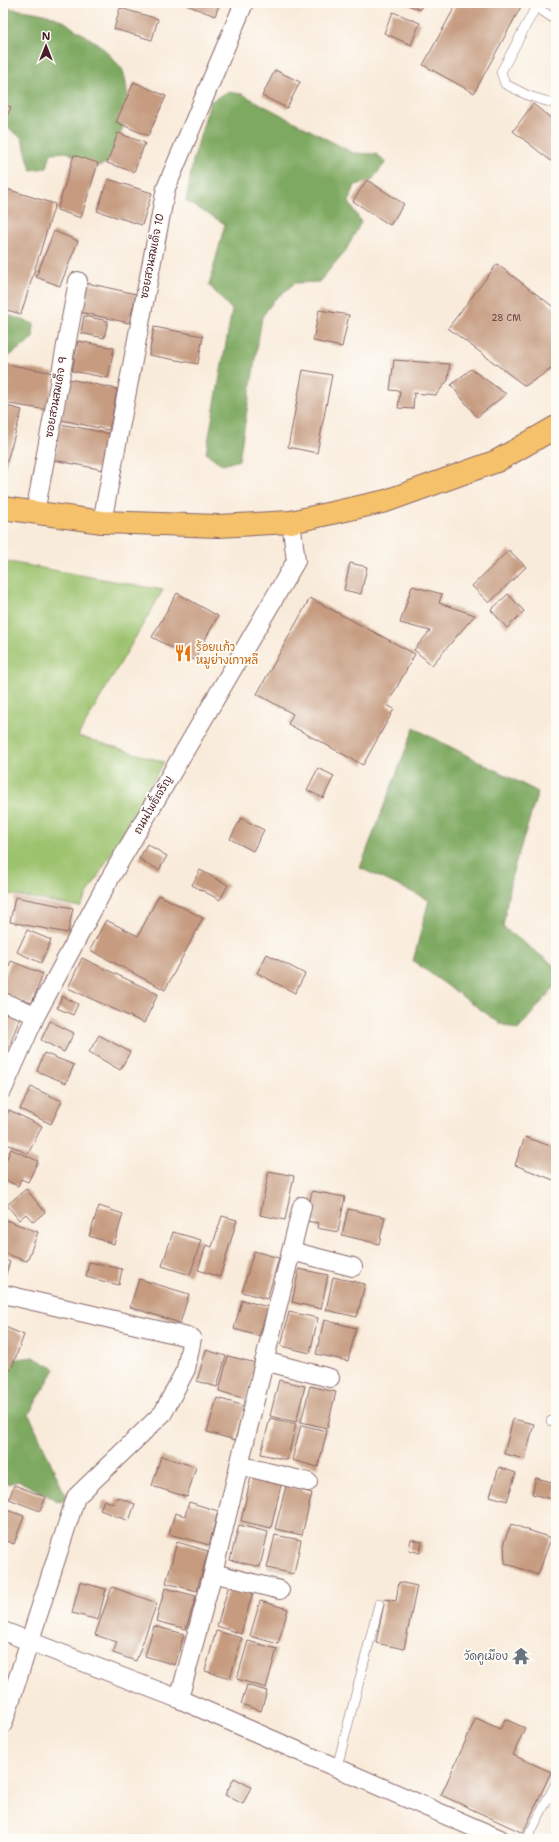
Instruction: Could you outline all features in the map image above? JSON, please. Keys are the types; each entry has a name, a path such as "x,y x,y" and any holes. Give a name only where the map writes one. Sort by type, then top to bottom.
{"main road":[{"path":"3,508 102,522 218,526 291,522 386,501 497,462 556,427"}],"street":[{"name":"ซอยสวนสมเด็จ 10","path":"102,522 166,188 244,3"},
{"name":"ซอยสวนสมเด็จ 9","path":"35,513 78,281"},
{"name":"ถนนโพธิ์เจริญ","path":"3,1089 36,1015 106,885 296,561 291,522"},
{"path":"3,1002 36,1015"},
{"path":"179,1699 213,1573 302,1206"},
{"path":"291,1251 353,1267"},
{"path":"3,1294 192,1338 186,1369 163,1413 76,1497 31,1641 3,1724"},
{"path":"264,1361 330,1378"},
{"path":"239,1465 308,1482"},
{"path":"213,1573 280,1590"},
{"path":"3,1631 179,1699 500,1839"}],"lane":[{"path":"556,20 537,5 502,72 505,84 529,96 556,104"},
{"path":"337,1767 379,1604"},
{"path":"527,1839 555,1786"}],"green space":[{"path":"3,4 6,8 44,14 65,22 101,46 121,68 126,86 127,108 122,130 109,162 94,168 67,152 51,153 47,168 31,170 22,138 3,124"},
{"path":"227,92 242,94 353,153 376,154 386,162 371,181 355,185 349,202 361,222 346,250 319,282 295,283 274,300 262,317 239,460 223,465 206,453 232,310 209,285 225,224 186,201 193,161 210,102"},
{"path":"3,313 34,324 33,338 3,361"},
{"path":"3,561 163,590 78,736 164,762 80,907 3,893"},
{"path":"414,728 538,792 511,878 503,927 556,967 556,985 518,1030 501,1024 413,961 429,900 360,868"},
{"path":"33,1357 55,1369 29,1414 67,1499 60,1502 19,1481 3,1485 3,1361"}],"building":[{"path":"181,3 220,3 215,16"},
{"path":"404,3 423,3 420,10"},
{"path":"457,3 523,3 474,93 423,65"},
{"path":"120,8 158,19 152,40 114,29"},
{"path":"393,12 420,23 411,45 384,33"},
{"path":"275,70 300,82 287,108 262,96"},
{"path":"134,82 166,96 148,136 116,122"},
{"path":"3,104 11,107 3,126"},
{"path":"533,104 556,122 556,165 513,131"},
{"path":"118,133 145,143 134,172 107,163"},
{"path":"74,155 98,163 81,218 57,210"},
{"path":"108,179 152,193 142,225 97,211"},
{"path":"367,180 404,204 390,225 353,201"},
{"path":"3,188 55,204 21,314 3,309"},
{"path":"54,231 78,241 60,286 36,277"},
{"path":"497,264 556,309 556,366 525,386 448,328"},
{"path":"87,283 136,294 129,323 80,312"},
{"path":"319,310 349,315 342,347 313,341"},
{"path":"84,316 108,321 104,338 81,333"},
{"path":"154,327 203,336 198,364 149,355"},
{"path":"78,341 114,348 108,378 72,371"},
{"path":"394,360 450,364 448,380 436,395 414,393 413,409 398,408 400,391 390,390"},
{"path":"6,364 54,373 48,410 3,403 3,380"},
{"path":"471,369 506,394 477,417 451,385"},
{"path":"303,370 332,375 317,453 288,447"},
{"path":"69,379 117,389 109,430 61,420"},
{"path":"3,405 22,410 5,468 3,467"},
{"path":"61,424 111,434 104,470 54,460"},
{"path":"509,550 526,567 489,603 472,586"},
{"path":"350,563 367,567 361,594 344,590"},
{"path":"412,586 442,594 439,603 475,615 432,665 414,650 430,631 400,623"},
{"path":"177,593 218,616 194,660 152,637"},
{"path":"508,594 524,611 507,628 491,610"},
{"path":"310,598 415,654 387,705 394,709 363,765 288,724 293,714 257,694"},
{"path":"318,768 334,776 323,798 307,790"},
{"path":"241,818 264,830 253,851 230,839"},
{"path":"147,844 167,856 159,870 139,859"},
{"path":"200,870 228,885 220,900 192,885"},
{"path":"159,895 203,918 165,990 90,950 106,920 138,936"},
{"path":"15,897 73,908 68,933 10,922"},
{"path":"27,930 51,940 41,963 17,952"},
{"path":"267,954 305,974 295,993 257,973"},
{"path":"82,958 158,994 144,1023 68,988"},
{"path":"11,961 43,974 31,1005 3,994 3,980"},
{"path":"62,996 78,1004 73,1015 57,1008"},
{"path":"3,1009 21,1015 3,1063"},
{"path":"50,1021 74,1033 64,1052 41,1040"},
{"path":"99,1035 130,1052 120,1070 89,1052"},
{"path":"44,1053 74,1065 66,1083 37,1071"},
{"path":"31,1087 62,1101 51,1124 20,1109"},
{"path":"9,1110 42,1126 28,1154 3,1142 3,1123"},
{"path":"525,1137 556,1148 556,1181 515,1165"},
{"path":"11,1149 38,1161 28,1182 21,1179 18,1186 3,1179 3,1167"},
{"path":"269,1171 294,1176 285,1220 260,1215"},
{"path":"26,1189 45,1212 33,1222 26,1214 19,1220 7,1205"},
{"path":"312,1191 345,1197 338,1232 317,1228 318,1223 306,1221"},
{"path":"99,1206 123,1214 114,1244 89,1236"},
{"path":"348,1209 385,1217 379,1244 342,1235"},
{"path":"222,1216 237,1220 220,1277 198,1270 206,1245 212,1247"},
{"path":"3,1219 38,1232 27,1261 3,1253"},
{"path":"173,1232 201,1240 190,1275 162,1266"},
{"path":"254,1251 279,1258 267,1299 242,1292"},
{"path":"3,1259 10,1262 3,1282"},
{"path":"89,1262 122,1269 119,1285 86,1277"},
{"path":"299,1269 328,1275 321,1309 292,1302"},
{"path":"333,1277 365,1284 357,1317 326,1310"},
{"path":"139,1279 189,1294 180,1323 130,1307"},
{"path":"242,1300 268,1307 259,1336 234,1329"},
{"path":"289,1312 318,1318 310,1353 281,1346"},
{"path":"324,1320 356,1328 348,1361 316,1354"},
{"path":"3,1326 24,1335 11,1370 3,1367"},
{"path":"206,1350 226,1356 217,1387 197,1381"},
{"path":"228,1356 256,1363 246,1399 219,1391"},
{"path":"279,1380 305,1386 296,1422 270,1416"},
{"path":"310,1386 336,1392 327,1428 301,1422"},
{"path":"217,1398 245,1406 235,1440 207,1432"},
{"path":"270,1418 296,1424 287,1460 261,1454"},
{"path":"513,1419 534,1424 525,1459 504,1454"},
{"path":"301,1425 327,1431 318,1467 292,1460"},
{"path":"161,1456 196,1467 187,1497 152,1486"},
{"path":"499,1467 516,1473 507,1501 490,1496"},
{"path":"251,1477 281,1485 271,1528 241,1521"},
{"path":"536,1478 556,1483 556,1500 532,1494"},
{"path":"14,1485 46,1497 40,1511 9,1499"},
{"path":"286,1486 312,1493 302,1535 275,1529"},
{"path":"117,1497 135,1504 129,1521 100,1510 104,1500 114,1504"},
{"path":"189,1502 218,1511 209,1545 169,1534 175,1513 185,1516"},
{"path":"4,1509 24,1516 14,1544 3,1540"},
{"path":"511,1524 551,1538 538,1575 505,1563 504,1542"},
{"path":"239,1525 268,1532 260,1567 230,1560"},
{"path":"275,1535 301,1540 294,1574 267,1568"},
{"path":"411,1539 422,1542 420,1553 409,1550"},
{"path":"177,1542 208,1551 197,1591 166,1583"},
{"path":"80,1582 106,1589 98,1620 72,1613"},
{"path":"399,1582 417,1586 404,1649 376,1643 385,1599 396,1601"},
{"path":"229,1585 253,1592 241,1634 217,1626"},
{"path":"112,1587 157,1603 136,1661 113,1653 117,1642 95,1635"},
{"path":"165,1588 196,1596 186,1629 156,1621"},
{"path":"260,1601 288,1609 278,1644 250,1636"},
{"path":"154,1626 184,1634 175,1665 145,1656"},
{"path":"216,1631 242,1638 230,1678 205,1671"},
{"path":"248,1641 277,1649 266,1688 237,1679"},
{"path":"247,1685 267,1691 261,1711 241,1704"},
{"path":"476,1718 500,1729 505,1719 525,1728 513,1755 551,1772 523,1833 441,1795"},
{"path":"234,1778 251,1787 243,1804 225,1795"}],"place":[{"name":"ร้อยแก้ว หมูย่างเกาหลี","path":"183,653"},
{"name":"วัดคูเมือง","path":"521,1656"}]}
